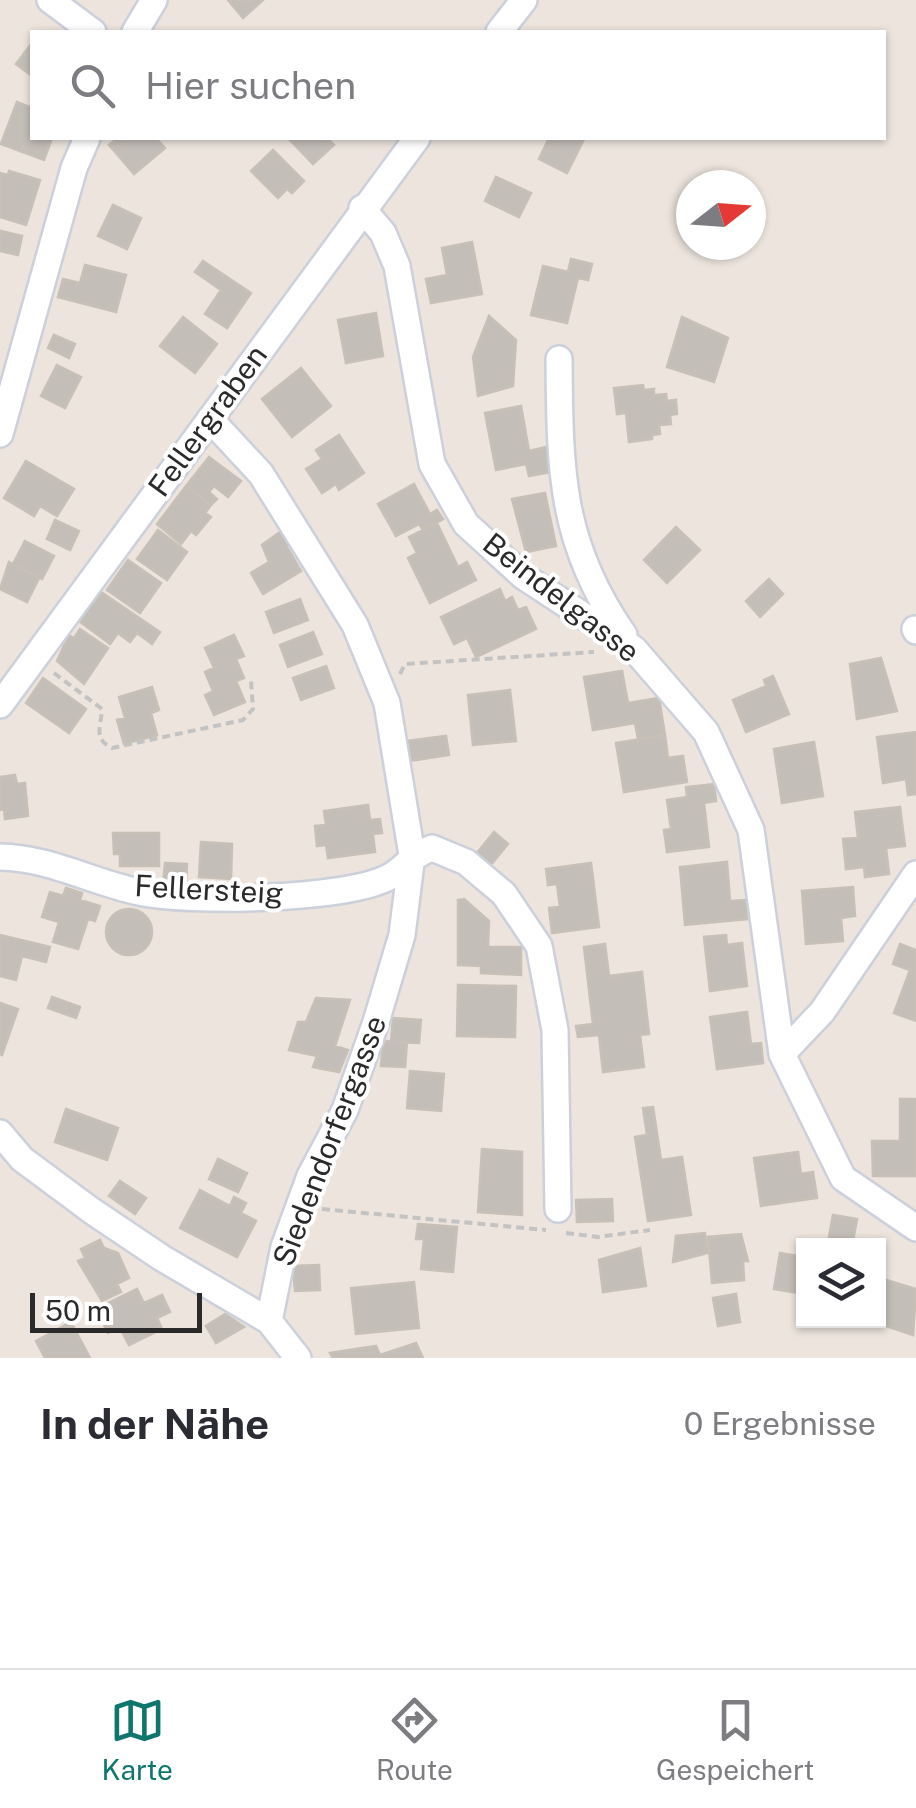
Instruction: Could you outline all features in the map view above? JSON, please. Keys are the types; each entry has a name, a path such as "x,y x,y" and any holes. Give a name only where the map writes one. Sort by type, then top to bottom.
{"street":[{"path":"50,0 90,30"},
{"path":"136,30 154,0"},
{"path":"501,30 524,0"},
{"path":"0,434 85,140"},
{"name":"Fellergraben","path":"0,705 415,140"},
{"name":"Beindelgasse","path":"362,208 383,233 397,266 432,464 466,524 523,576 634,650 706,732 751,830 782,1054 843,1178 916,1228"},
{"path":"559,360 560,469 577,552 600,602 634,650"},
{"name":"Siedendorfergasse","path":"210,419 262,474 355,625 387,703 412,855 402,935 376,1022 345,1110 298,1206 284,1247 268,1321"},
{"path":"412,855 432,848 466,862 504,894 539,946 555,1030 558,1209"},
{"name":"Fellersteig","path":"0,857 35,858 141,893 272,898 390,877 412,855"},
{"path":"782,1054 822,1012 916,874"},
{"path":"0,1133 22,1159 92,1211 268,1321 298,1358"}],"path":[{"path":"387,703 405,664 596,652"},
{"path":"34,659 96,702 102,710 97,733 102,743 112,748 243,720 253,709 251,681"},
{"path":"298,1206 598,1238 650,1230"}],"building":[{"path":"228,0 263,0 243,18"},
{"path":"30,46 30,74 16,64"},
{"path":"17,102 30,107 30,140 51,140 44,160 1,144"},
{"path":"115,140 158,140 165,148 134,174 109,145"},
{"path":"290,140 329,140 334,145 313,164"},
{"path":"548,140 583,141 567,173 539,159"},
{"path":"273,150 304,181 292,193 287,189 278,198 251,171"},
{"path":"9,171 40,180 26,225 0,217 0,173 8,175"},
{"path":"496,177 531,193 519,217 485,201"},
{"path":"113,205 141,218 127,249 98,236"},
{"path":"1,231 22,236 18,255 0,251"},
{"path":"472,242 482,294 431,303 426,279 447,275 442,248"},
{"path":"571,259 592,264 588,280 578,278 567,323 531,315 543,266 568,272"},
{"path":"203,261 251,293 227,328 205,314 221,290 195,272"},
{"path":"85,265 126,275 116,312 58,297 63,279 80,283"},
{"path":"376,313 383,356 346,363 338,320"},
{"path":"489,316 516,340 513,386 478,396 473,357"},
{"path":"183,317 217,344 195,373 160,346"},
{"path":"682,317 728,338 714,382 667,367"},
{"path":"54,335 75,344 69,358 48,348"},
{"path":"57,365 81,377 65,408 41,396"},
{"path":"301,368 331,406 292,437 262,399"},
{"path":"643,385 644,390 654,389 654,395 666,394 667,401 676,400 677,414 670,415 671,424 659,425 660,434 652,435 652,439 629,442 626,413 617,414 614,388"},
{"path":"521,406 529,451 546,447 551,472 529,476 526,464 496,470 485,413"},
{"path":"339,435 364,473 339,490 336,484 322,493 306,469 322,459 316,450"},
{"path":"209,457 241,481 228,497 214,486 209,492 217,499 211,505 186,486"},
{"path":"26,461 74,489 57,516 40,506 34,516 4,498"},
{"path":"414,484 430,514 437,510 443,519 423,530 419,524 396,536 378,504"},
{"path":"186,486 211,505 205,513 211,517 196,535 191,531 181,544 157,524"},
{"path":"545,493 556,546 526,552 512,499"},
{"path":"55,520 79,531 70,550 47,539"},
{"path":"437,523 458,567 467,562 476,580 430,603 408,558 417,553 409,537"},
{"path":"676,527 700,550 667,583 644,560"},
{"path":"284,529 292,544 287,547 301,571 263,594 251,573 269,562 262,545"},
{"path":"158,530 187,552 167,580 137,559"},
{"path":"25,541 54,556 42,579 13,564"},
{"path":"128,560 161,583 140,613 107,590"},
{"path":"9,562 39,578 27,602 0,589"},
{"path":"769,579 783,594 760,617 746,601"},
{"path":"500,589 505,601 512,597 518,610 526,607 536,629 476,657 467,638 454,644 441,617"},
{"path":"101,592 160,632 152,644 137,633 130,642 118,633 110,644 79,621"},
{"path":"300,599 308,620 274,633 266,612"},
{"path":"80,629 108,648 84,684 57,661 69,635 74,638"},
{"path":"313,632 322,654 288,667 280,645"},
{"path":"234,635 244,656 236,659 244,678 236,681 245,702 214,715 205,695 213,691 205,672 214,668 205,648"},
{"path":"881,658 897,711 857,719 850,664"},
{"path":"326,666 334,688 301,700 293,678"},
{"path":"622,671 628,703 659,698 665,735 638,739 635,723 593,730 584,677"},
{"path":"773,676 789,714 746,732 733,700 766,686 764,680"},
{"path":"43,678 86,709 69,733 26,703"},
{"path":"152,687 159,710 151,713 157,735 124,744 117,720 125,718 119,697"},
{"path":"510,690 516,741 473,745 468,695"},
{"path":"916,732 916,794 908,795 906,779 883,783 877,737"},
{"path":"665,735 668,758 683,756 687,782 624,792 616,743"},
{"path":"446,736 449,755 409,761 406,741"},
{"path":"814,742 823,796 782,803 774,749"},
{"path":"15,775 17,784 25,783 28,816 5,819 4,809 0,810 0,777"},
{"path":"714,784 716,801 704,803 709,847 667,852 664,830 671,829 667,800 687,797 686,787"},
{"path":"368,805 370,820 380,819 382,833 373,834 375,852 328,858 326,845 317,846 315,826 326,825 324,811"},
{"path":"900,807 905,846 886,848 889,874 865,877 864,867 846,869 843,839 858,838 855,812"},
{"path":"494,832 508,844 490,866 476,854"},
{"path":"113,833 159,833 159,866 120,866 120,854 114,854"},
{"path":"201,842 232,844 231,879 199,877"},
{"path":"727,862 730,901 746,900 747,919 685,925 680,867"},
{"path":"165,863 187,864 186,885 163,885"},
{"path":"591,863 599,927 552,933 549,908 560,907 557,884 548,885 546,869"},
{"path":"853,887 855,916 841,918 843,941 806,944 802,891"},
{"path":"66,888 82,893 80,900 100,906 95,921 88,919 78,949 53,942 59,922 42,917 50,892 63,896"},
{"path":"464,899 489,921 488,947 521,947 521,975 481,973 481,966 458,965 458,900"},
{"path":"129,909 146,915 152,932 146,949 129,955 112,949 106,932 112,915"},
{"path":"0,935 50,947 46,962 22,956 16,980 0,976"},
{"path":"726,935 727,945 742,943 747,986 710,991 704,937"},
{"path":"605,944 609,976 642,972 649,1034 640,1035 644,1067 603,1072 599,1035 578,1037 576,1026 593,1024 584,947"},
{"path":"900,944 916,950 916,1021 894,1013 910,970 893,964"},
{"path":"458,985 516,986 515,1037 457,1036"},
{"path":"52,997 80,1007 76,1018 48,1008"},
{"path":"316,998 350,1000 335,1046 348,1050 339,1072 313,1067 317,1056 289,1050 298,1022 306,1022"},
{"path":"0,1003 18,1009 2,1055 0,1054"},
{"path":"747,1012 751,1044 761,1043 763,1063 717,1069 710,1017"},
{"path":"393,1018 421,1020 419,1043 391,1042"},
{"path":"383,1041 407,1042 405,1067 381,1066"},
{"path":"410,1071 444,1074 441,1111 407,1108"},
{"path":"900,1099 916,1099 916,1176 873,1176 872,1141 900,1141"},
{"path":"653,1107 661,1160 682,1157 691,1215 648,1221 635,1137 647,1135 643,1108"},
{"path":"66,1109 118,1128 107,1160 55,1142"},
{"path":"482,1149 522,1152 522,1215 478,1212"},
{"path":"798,1152 801,1174 813,1172 817,1198 761,1206 754,1158"},
{"path":"218,1159 247,1173 238,1192 209,1179"},
{"path":"120,1181 146,1198 135,1214 109,1196"},
{"path":"200,1190 230,1206 234,1197 246,1203 241,1213 256,1221 237,1257 180,1228"},
{"path":"612,1199 613,1221 577,1222 576,1200"},
{"path":"833,1215 857,1219 853,1238 829,1238"},
{"path":"418,1224 457,1227 453,1272 421,1269 424,1239 416,1239"},
{"path":"705,1233 707,1253 673,1262 676,1236"},
{"path":"741,1234 748,1261 743,1261 744,1280 712,1283 708,1237"},
{"path":"100,1240 104,1248 118,1253 129,1278 117,1284 121,1292 102,1301 78,1261 85,1258 81,1249"},
{"path":"640,1248 646,1286 603,1292 599,1260"},
{"path":"780,1253 796,1256 796,1293 774,1289"},
{"path":"319,1265 320,1290 295,1291 293,1266"},
{"path":"886,1280 916,1289 913,1335 886,1326"},
{"path":"414,1282 419,1328 356,1334 351,1288"},
{"path":"137,1289 144,1303 162,1295 170,1312 157,1318 162,1329 129,1345 120,1328 108,1333 96,1309"},
{"path":"736,1294 740,1322 718,1326 713,1298"},
{"path":"225,1314 244,1327 216,1343 206,1326"},
{"path":"71,1322 90,1358 45,1358 36,1341"},
{"path":"416,1343 423,1358 333,1358 330,1353 376,1346 380,1355"}]}
